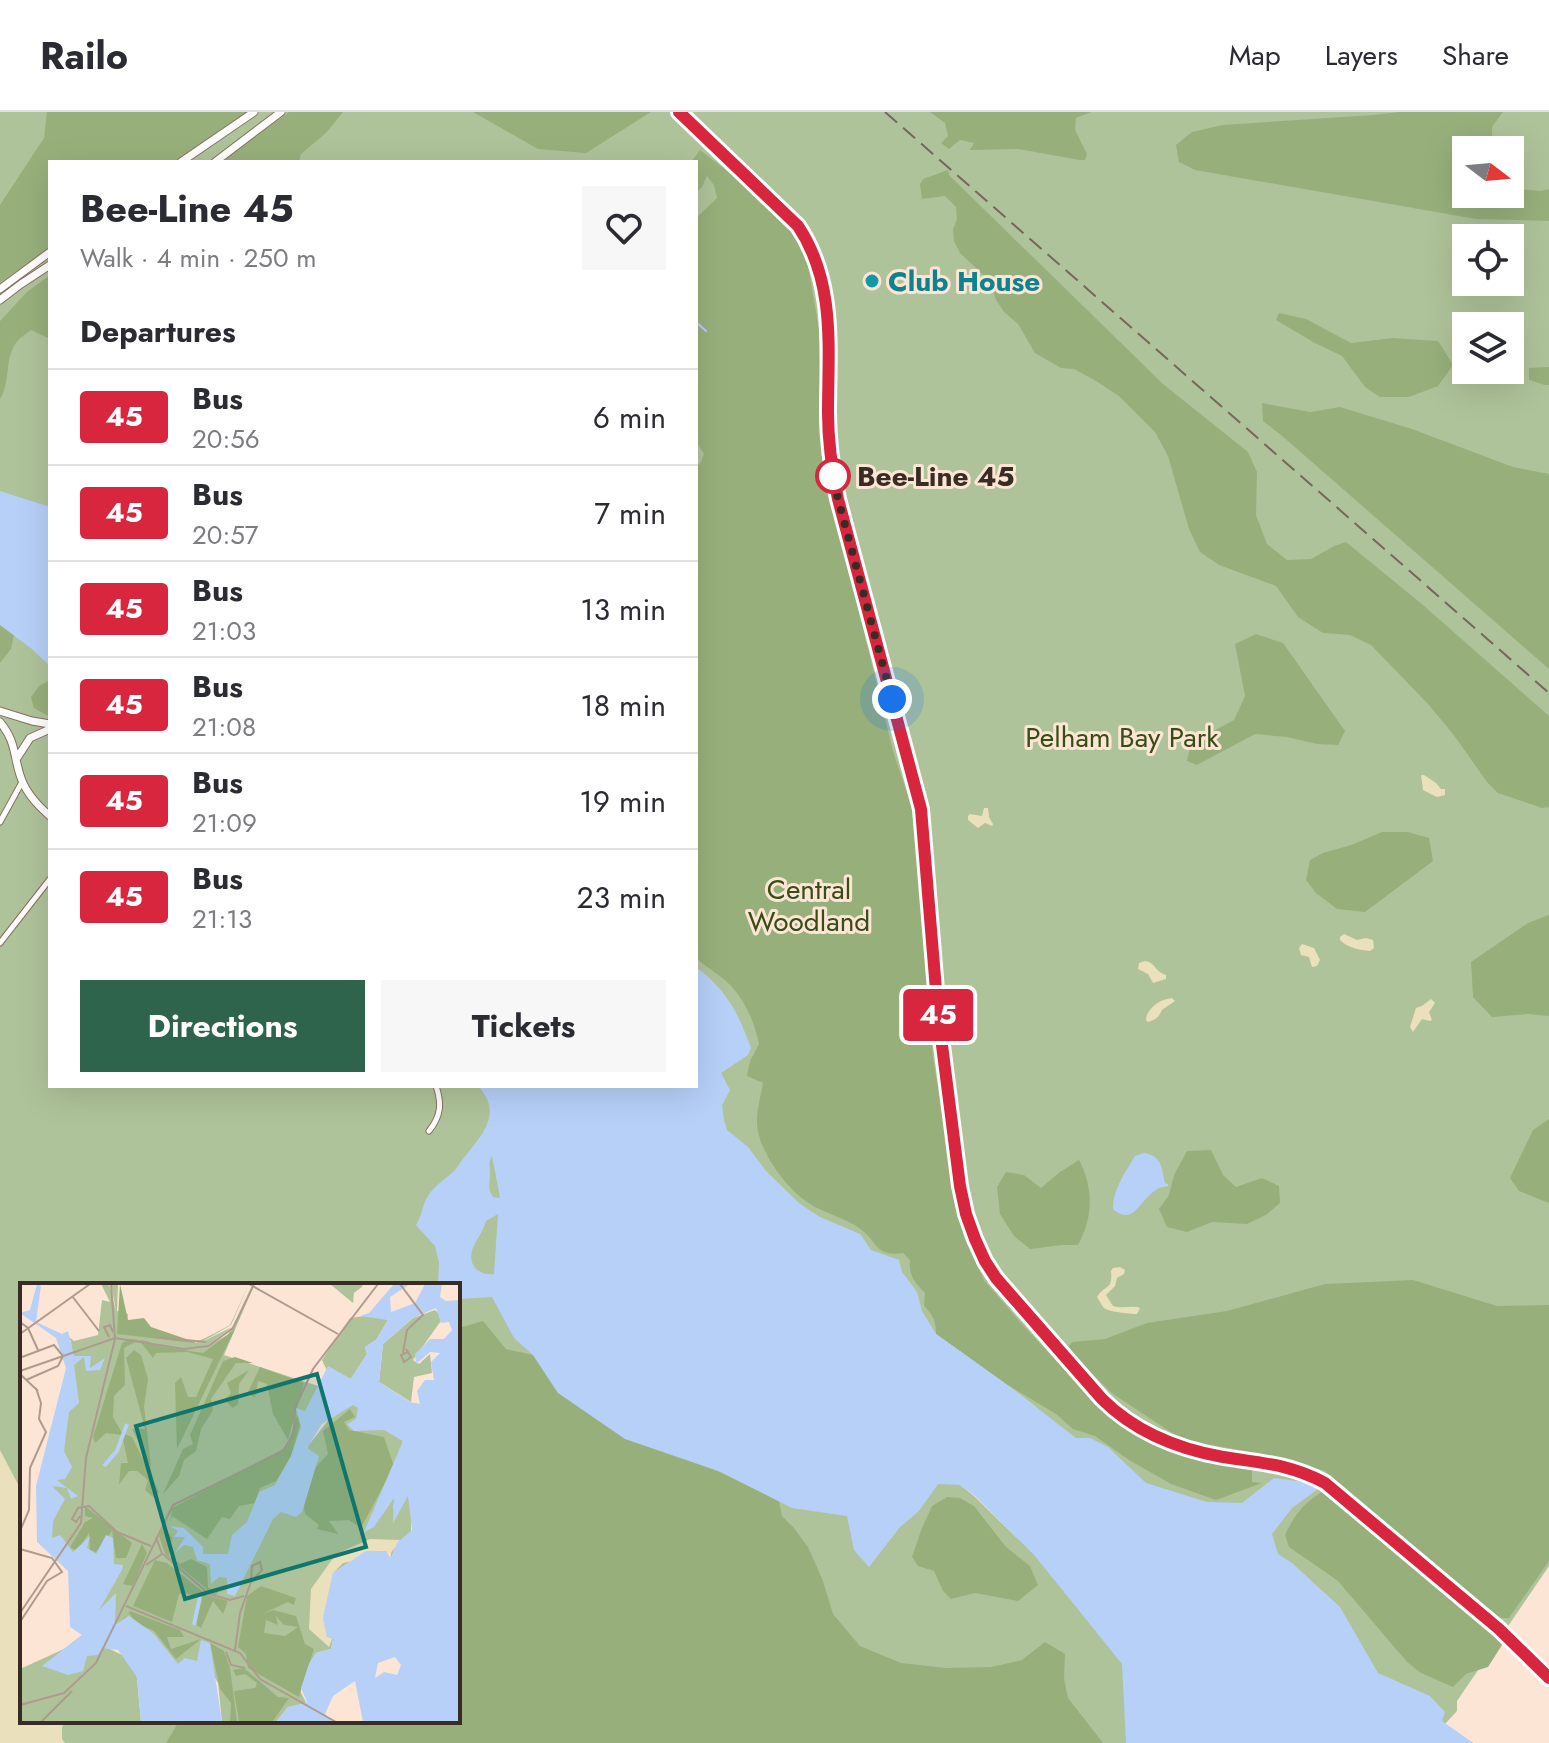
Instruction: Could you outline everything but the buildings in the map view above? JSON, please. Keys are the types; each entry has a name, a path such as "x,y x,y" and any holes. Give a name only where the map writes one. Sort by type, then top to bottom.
{"main road":[{"path":"184,160 254,112"},
{"path":"218,160 281,112"},
{"path":"679,112 798,226 812,250 822,280 830,345 828,414 832,472 921,809 938,1014 960,1186 966,1214 985,1261 1010,1296 1119,1414 1149,1434 1185,1448 1296,1469 1325,1483 1499,1629 1549,1678"},
{"path":"0,289 48,253"},
{"path":"0,300 48,266"},
{"path":"0,711 48,725"},
{"path":"0,722 10,736 22,781 32,799 48,814"},
{"path":"17,758 30,738 48,727"}],"street":[{"path":"0,822 22,781"},
{"path":"0,943 48,882"},
{"path":"429,1131 440,1110 437,1088"}],"green space":[{"name":"Pelham Bay Park","path":"0,112 1549,112 1549,1566 1457,1701 1457,1711 1445,1724 1473,1743 1414,1743 1223,1529 1067,1454 1036,1407 1006,1384 936,1334 777,1232 697,1088 698,160 48,160 48,1088 516,1088 913,1447 974,1496 1015,1536 1095,1603 1185,1743 0,1743"},
{"path":"47,112 247,112 177,160 48,160 48,248 0,283 0,205 44,138"},
{"path":"289,112 343,112 327,132 301,154 300,160 224,160"},
{"path":"473,112 651,112 586,153 538,149"},
{"path":"930,112 1091,112 1076,118 1075,130 1087,154 1085,160 1080,160 1018,149 970,150 974,143 960,140 949,149 941,143 948,136 945,123"},
{"path":"1503,112 1492,127 1492,136 1452,136 1452,208 1524,208 1524,189 1549,189 1549,221 1476,219 1195,170 1179,162 1176,145 1192,132 1222,125 1373,115"},
{"name":"Central Woodland","path":"700,150 749,188 788,224 807,259 820,335 824,468 893,751 912,808 933,1058 964,1237 984,1280 1089,1396 1128,1431 1165,1450 1219,1463 1252,1464 1252,1482 1262,1483 1216,1500 1171,1484 1095,1436 1073,1429 1056,1414 1006,1384 936,1334 933,1318 924,1306 925,1293 913,1278 910,1260 903,1253 883,1251 857,1227 807,1202 781,1177 761,1143 757,1120 763,1083 747,1076 750,1061 759,1044 752,1021 731,986 698,959 698,465 704,454 698,444 698,216 717,198 714,185 707,176 698,190 698,160 692,160"},
{"path":"948,170 949,175 1163,384 1248,452 1257,472 1256,515 1267,544 1287,560 1311,559 1346,542 1549,716 1549,807 1542,808 1498,793 1428,704 1371,645 1350,635 1323,633 1298,617 1276,586 1219,565 1200,552 1189,529 1168,456 1155,432 1119,396 1074,369 1061,368 1035,353 1018,324 1004,312 995,298 992,283 960,253 954,241 956,207 945,196 922,199 920,184 923,179"},
{"path":"48,276 48,338 31,330 17,341 0,399 0,321 27,292"},
{"path":"1279,313 1306,319 1351,343 1393,338 1438,341 1452,366 1438,386 1409,397 1380,397 1365,387 1342,356 1276,320"},
{"path":"1549,367 1549,385 1529,380 1529,368"},
{"path":"1262,403 1310,412 1340,407 1412,429 1513,467 1549,474 1549,669 1263,421"},
{"path":"0,625 14,635 11,649 0,663"},
{"path":"1256,634 1283,643 1345,731 1338,745 1255,734 1197,765 1187,761 1191,743 1234,720 1245,696 1235,644"},
{"path":"48,681 48,716 34,708 31,697 39,686"},
{"path":"1382,832 1408,832 1429,838 1433,861 1365,912 1337,909 1316,893 1306,880 1310,860"},
{"path":"1549,915 1549,1016 1492,1017 1473,997 1471,962 1528,923"},
{"path":"1549,1119 1549,1203 1519,1191 1510,1178 1533,1130"},
{"path":"1211,1150 1223,1175 1236,1187 1262,1178 1279,1186 1280,1203 1266,1215 1247,1224 1212,1222 1187,1232 1167,1227 1159,1209 1169,1195 1174,1175 1187,1151"},
{"path":"1079,1160 1087,1181 1090,1203 1087,1224 1078,1245 1030,1249 1014,1236 1000,1214 997,1187 1006,1172 1024,1175 1041,1188"},
{"path":"1413,1280 1497,1306 1549,1305 1549,1561 1509,1618 1491,1613 1325,1471 1280,1458 1181,1439 1113,1394 1066,1349 1072,1342 1105,1339 1147,1323 1227,1311 1325,1284"},
{"path":"483,1321 506,1349 533,1355 558,1393 779,1501 782,1516 808,1547 833,1614 860,1646 901,1663 946,1668 991,1667 1022,1660 1045,1642 1065,1654 1064,1679 1068,1698 1103,1743 166,1743 178,1723 460,1723 462,1327"},
{"path":"1326,1490 1495,1631 1502,1645 1488,1667 1466,1674 1453,1687 1421,1673 1407,1662 1338,1581 1289,1547 1285,1535 1292,1521 1307,1503"},
{"path":"947,1497 960,1498 974,1506 1006,1547 1030,1566 1038,1585 1018,1601 975,1593 951,1599 943,1591 934,1571 918,1566 912,1557 932,1506"}],"sand":[{"path":"1421,775 1445,789 1445,795 1437,797 1423,790"},
{"path":"984,808 988,808 993,824 985,823 978,828 968,820 968,816 982,816"},
{"path":"1344,934 1357,940 1373,940 1374,948 1370,951 1350,947 1340,940"},
{"path":"1302,944 1314,948 1320,960 1317,966 1312,967 1309,957 1301,955 1299,948"},
{"path":"1145,961 1166,975 1166,979 1153,983 1148,974 1138,969 1139,963"},
{"path":"1172,998 1175,1001 1157,1018 1146,1020 1150,1010"},
{"path":"1431,999 1435,1003 1429,1012 1432,1020 1422,1019 1413,1032 1410,1027 1416,1008"},
{"path":"1113,1268 1125,1270 1124,1274 1117,1278 1115,1286 1106,1295 1113,1306 1140,1308 1137,1314 1107,1309 1097,1297 1110,1285"},
{"path":"0,1450 20,1488 20,1723 65,1723 62,1739 65,1743 0,1743"}],"water":[{"path":"0,491 48,506 48,664 0,625"},
{"path":"698,969 716,984 730,1003 751,1048 748,1055 721,1073 730,1090 722,1105 727,1130 748,1147 766,1171 800,1204 820,1217 860,1234 871,1250 899,1260 902,1272 917,1292 922,1311 936,1334 1076,1438 1090,1438 1108,1447 1146,1483 1207,1502 1242,1503 1274,1478 1305,1482 1318,1489 1292,1508 1272,1534 1278,1554 1340,1607 1378,1673 1430,1696 1445,1712 1442,1721 1473,1743 1126,1743 1122,1664 1035,1556 960,1485 938,1484 919,1511 900,1527 869,1567 854,1550 847,1516 792,1508 721,1472 625,1439 558,1393 533,1355 514,1338 492,1297 460,1299 460,1283 438,1283 439,1262 435,1246 416,1225 431,1192 455,1170 484,1130 490,1113 480,1088 698,1088","holes":["492,1156 500,1197 493,1197 489,1188","498,1214 494,1274 476,1269 471,1256 486,1221"]},
{"path":"1144,1153 1158,1160 1168,1186 1150,1194 1132,1213 1120,1214 1113,1209 1117,1188 1135,1156"}],"waterway":[{"path":"698,324 706,331"}],"railway":[{"path":"885,112 1549,693"}],"bus line":[{"name":"45","path":"679,112 798,226 812,250 822,280 830,345 828,414 832,472 921,809 938,1014 960,1186 966,1214 985,1261 1010,1296 1119,1414 1149,1434 1185,1448 1296,1469 1325,1483 1499,1629 1549,1678"}],"place":[{"name":"Club House","path":"872,281"},
{"name":"Bee-Line 45","path":"833,476"}],"route":[{"path":"833,476 832,472 892,699"}]}
